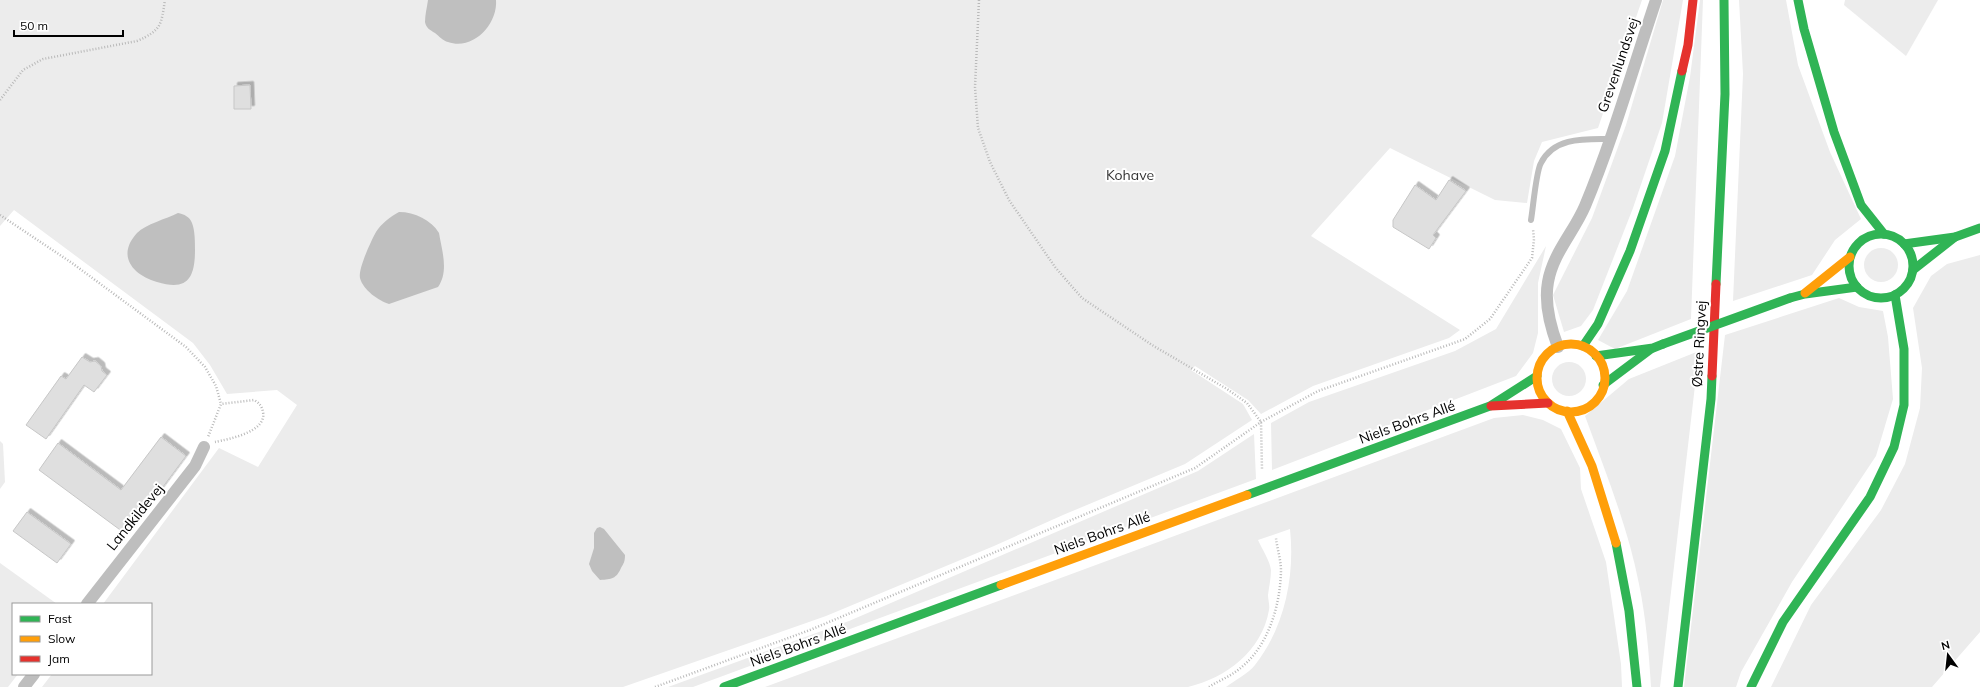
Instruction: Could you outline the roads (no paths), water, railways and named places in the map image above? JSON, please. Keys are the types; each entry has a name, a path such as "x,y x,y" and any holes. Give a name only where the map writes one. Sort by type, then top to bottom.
{"street":[{"name":"Grevenlundsvej","path":"1558,347 1550,327 1547,305 1548,282 1554,262 1585,207 1656,0"},
{"path":"1583,346 1598,324 1630,251 1665,151 1688,45 1694,0"},
{"name":"Østre Ringvej","path":"1678,687 1711,399 1725,94 1724,0"},
{"path":"1798,0 1804,29 1834,132 1861,204 1884,234"},
{"path":"1904,244 1955,236 1980,228"},
{"path":"1805,294 1850,257 1855,247 1863,240 1873,235 1884,234 1895,237 1904,244 1912,256 1913,270 1908,283 1895,295 1885,298 1874,298 1865,294 1857,287 1850,273 1850,257"},
{"path":"1913,270 1955,236"},
{"path":"1596,356 1653,348 1790,298 1805,294 1857,287"},
{"path":"1751,687 1783,622 1870,497 1894,447 1904,404 1904,349 1895,295"},
{"path":"1570,344 1583,346 1596,356 1604,373 1603,385 1599,396 1590,405 1579,410 1567,411 1548,403 1540,391 1537,376 1543,358 1558,347 1570,344"},
{"path":"1603,385 1653,348"},
{"name":"Niels Bohrs Allé","path":"724,687 1490,406 1537,376"},
{"name":"Niels Bohrs Allé","path":"1490,406 1548,403"},
{"path":"1567,411 1584,445 1612,522 1629,602 1637,687"},
{"name":"Landkildevej","path":"88,603 195,466 205,445"},
{"path":"24,687 33,675"}],"lane":[{"path":"1531,220 1540,164 1551,149 1562,143 1582,139 1609,140"}],"park label":[{"name":"Kohave","path":"1130,175"}]}
